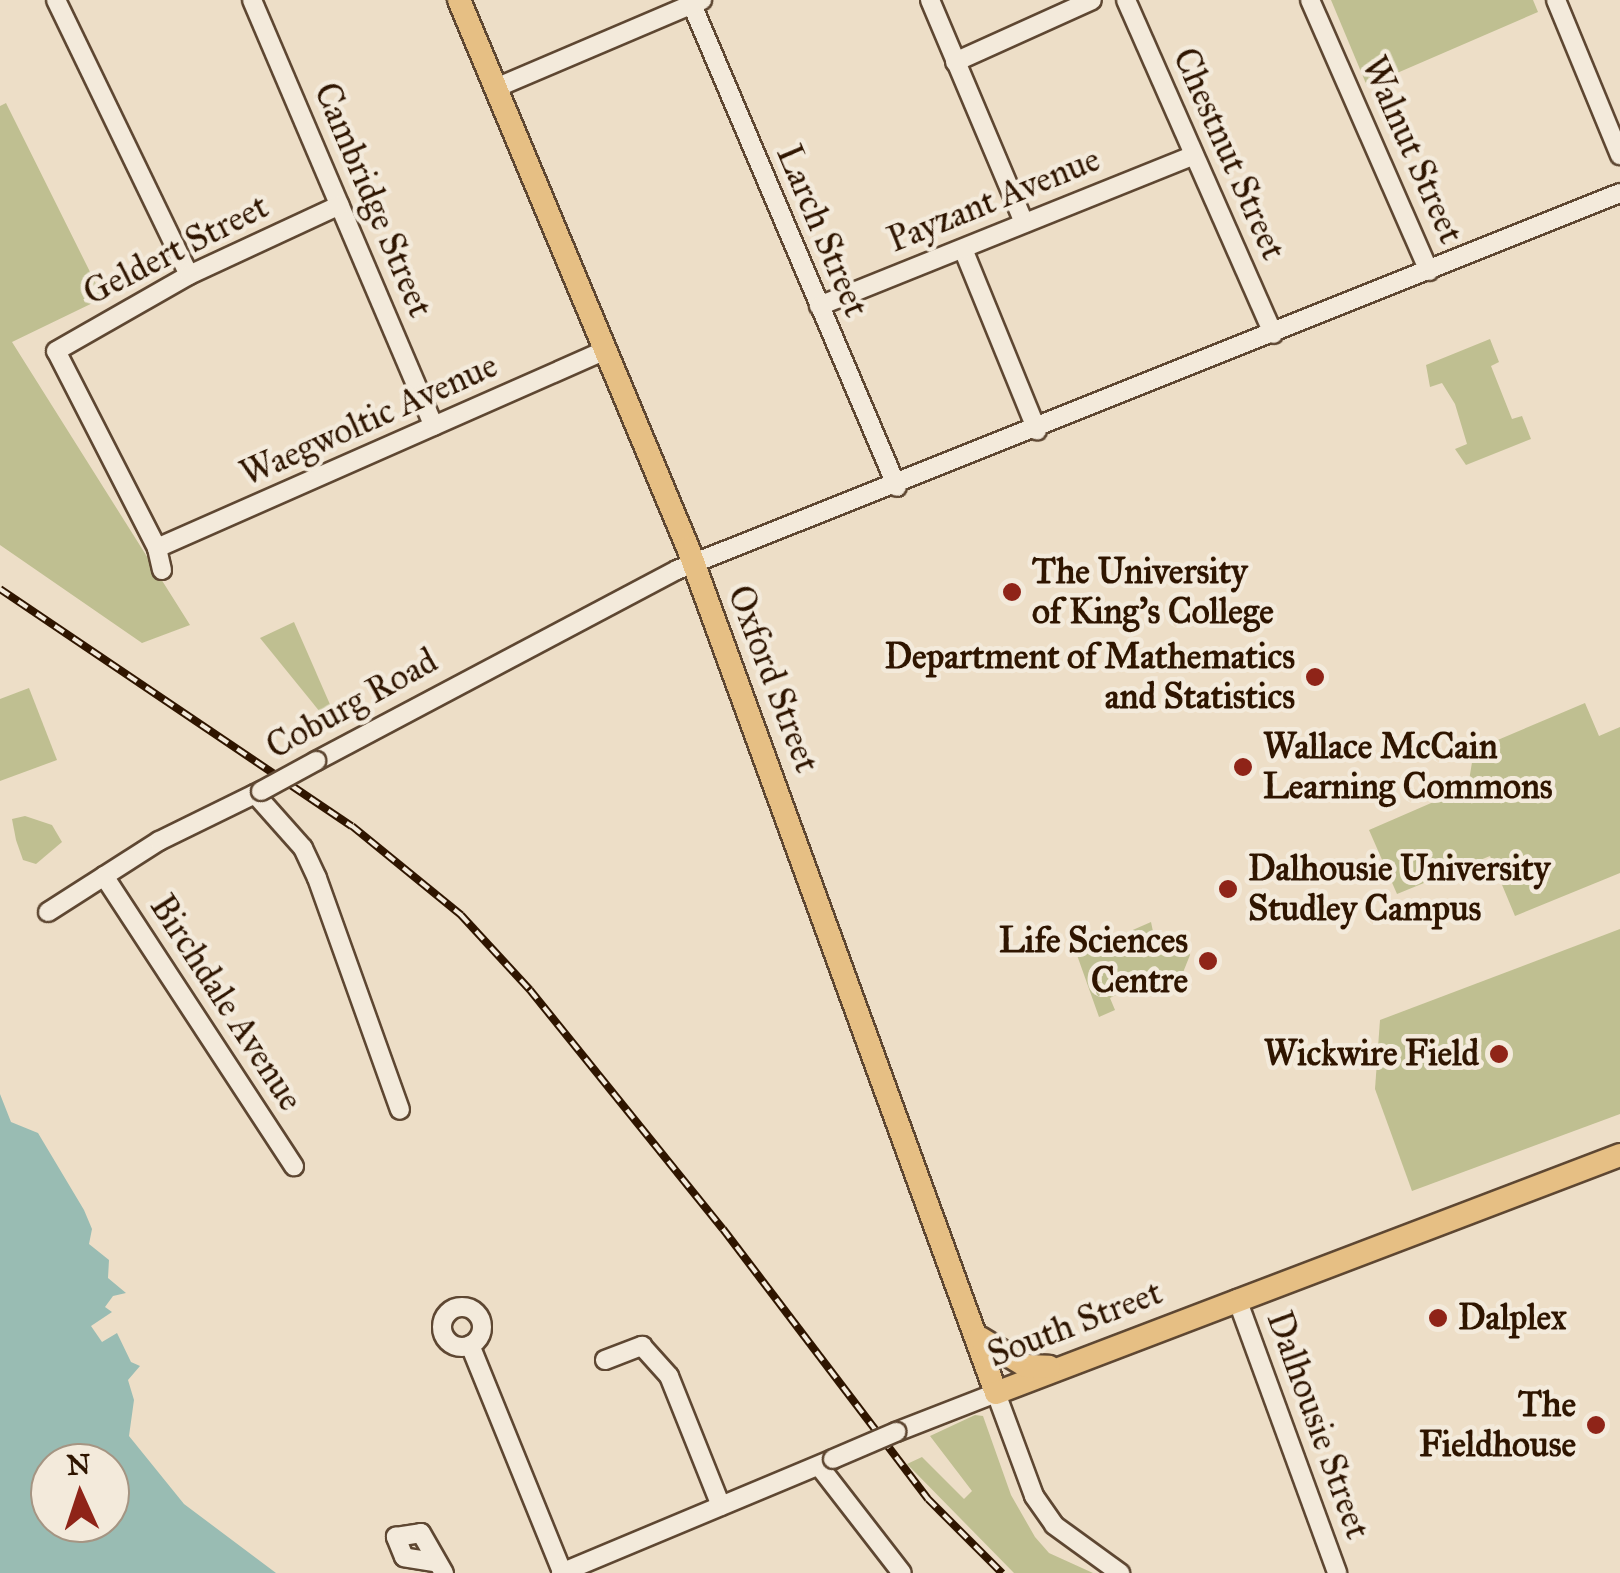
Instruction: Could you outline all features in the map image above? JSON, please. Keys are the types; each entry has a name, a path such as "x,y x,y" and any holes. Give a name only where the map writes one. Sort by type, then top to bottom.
{"main road":[{"name":"Oxford Street","path":"458,0 498,87 693,564 996,1392"},
{"name":"South Street","path":"996,1392 1620,1155"},
{"path":"974,1332 1001,1356 1026,1366 1055,1367"}],"street":[{"path":"56,0 190,276"},
{"name":"Cambridge Street","path":"252,0 434,426"},
{"path":"930,0 1024,223"},
{"path":"955,62 1092,0"},
{"name":"Chestnut Street","path":"1126,0 1273,334"},
{"name":"Walnut Street","path":"1310,0 1430,272"},
{"path":"1556,0 1620,154"},
{"path":"498,87 695,2"},
{"name":"Larch Street","path":"695,2 896,487"},
{"name":"Payzant Avenue","path":"819,306 1194,155"},
{"name":"Coburg Road","path":"48,912 104,876 693,564 896,487 1620,193"},
{"name":"Geldert Street","path":"158,548 58,364 60,346 190,276 340,205"},
{"path":"962,249 1037,430"},
{"name":"Waegwoltic Avenue","path":"158,548 606,350"},
{"path":"158,548 162,570"},
{"path":"258,793 303,848 317,878 400,1110"},
{"name":"Birchdale Avenue","path":"104,876 294,1166"},
{"name":"Dalhousie Street","path":"1237,1299 1337,1573"},
{"path":"470,1344 561,1573"},
{"path":"604,1360 642,1346 669,1376 721,1506"},
{"path":"996,1392 1034,1496 1054,1526 1120,1573"},
{"name":"South Street","path":"561,1573 996,1392"},
{"path":"826,1463 902,1573"}],"green space":[{"path":"1331,0 1533,0 1538,12 1367,86"},
{"path":"6,103 103,298 12,342 190,625 142,643 0,545 0,106"},
{"path":"1490,339 1499,362 1491,366 1512,419 1522,416 1531,439 1466,465 1455,449 1467,444 1455,404 1442,383 1430,387 1426,365"},
{"path":"294,622 339,725 333,728 260,638"},
{"path":"29,688 57,760 0,781 0,699"},
{"path":"1585,703 1599,736 1620,727 1620,873 1515,916 1490,856 1397,894 1369,830 1468,787 1474,750"},
{"path":"25,816 52,825 62,842 36,864 23,860 16,840 12,819"},
{"path":"1151,922 1156,946 1185,943 1190,955 1182,975 1133,986 1110,998 1115,1010 1099,1017 1072,941 1099,935 1103,943"},
{"name":"Wickwire Field","path":"1620,929 1620,1114 1412,1191 1375,1089 1380,1020"},
{"path":"975,1415 983,1416 1011,1495 1035,1537 1049,1553 1093,1573 1014,1573 907,1464 922,1457 964,1499 972,1491 930,1436"}],"water":[{"path":"0,1094 11,1122 38,1133 84,1210 92,1229 89,1244 109,1260 108,1278 126,1293 113,1296 105,1307 112,1312 91,1326 102,1342 117,1333 131,1362 140,1366 128,1380 134,1400 129,1436 184,1504 276,1573 0,1573"}],"railway":[{"path":"0,589 352,826 461,915 530,990 723,1229 928,1499 1002,1573"}],"place":[{"name":"The University of King's College","path":"1012,592"},
{"name":"Department of Mathematics and Statistics","path":"1315,677"},
{"name":"Wallace McCain Learning Commons","path":"1243,767"},
{"name":"Dalhousie University Studley Campus","path":"1228,889"},
{"name":"Life Sciences Centre","path":"1208,961"},
{"name":"Wickwire Field","path":"1499,1054"},
{"name":"Dalplex","path":"1438,1318"},
{"name":"The Fieldhouse","path":"1596,1425"}]}
